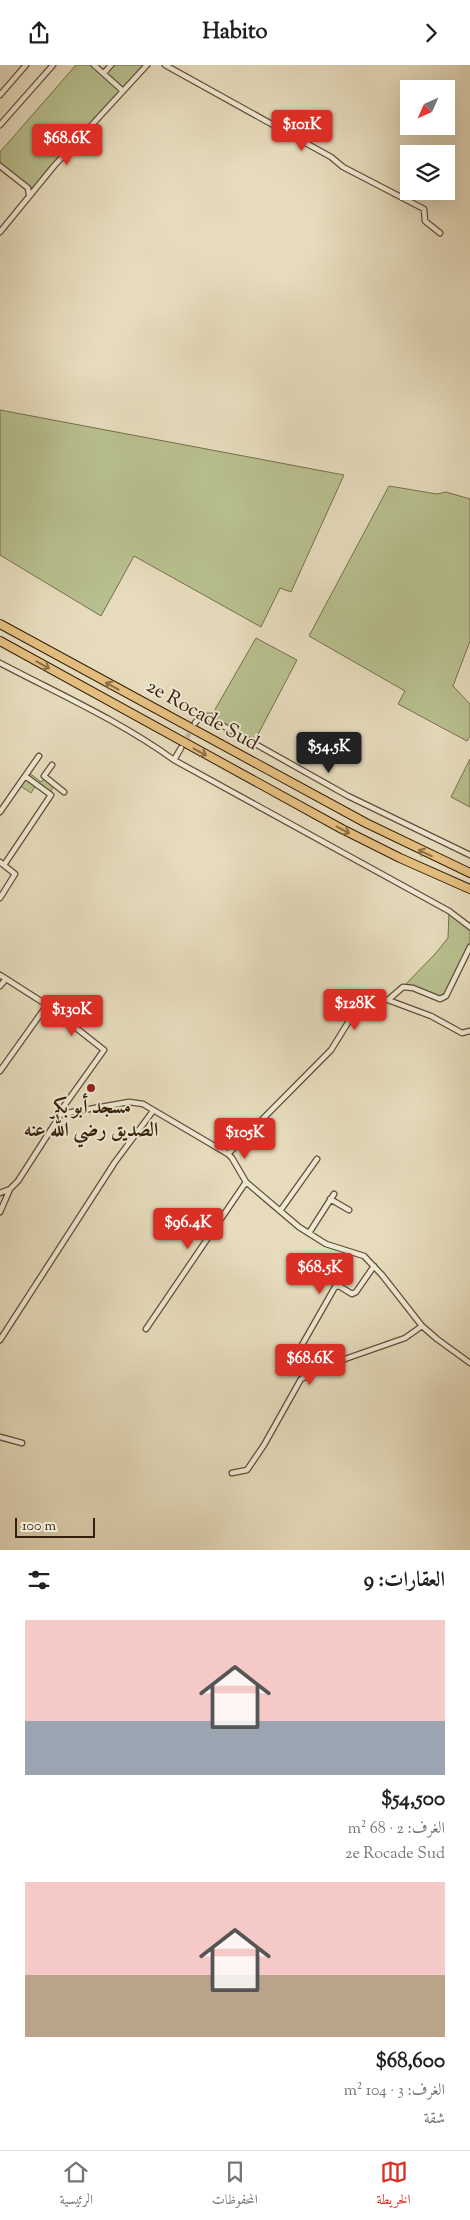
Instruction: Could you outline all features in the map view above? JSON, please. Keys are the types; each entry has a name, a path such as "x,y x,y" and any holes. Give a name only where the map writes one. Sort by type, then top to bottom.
{"highway":[{"name":"2e Rocade Sud","path":"0,624 366,823 470,873"},
{"name":"2e Rocade Sud","path":"0,641 342,829 400,858 470,889"}],"street":[{"path":"0,95 26,65"},
{"path":"0,125 53,65"},
{"path":"94,65 123,91"},
{"path":"104,73 111,65"},
{"path":"0,232 34,189 147,65"},
{"path":"165,65 331,157 343,167 424,209 425,221 440,233"},
{"path":"0,166 28,188 34,189"},
{"path":"28,188 29,195"},
{"path":"0,663 150,742 174,760 449,911 470,927"},
{"path":"195,723 199,718 209,718 348,796 470,855"},
{"path":"174,760 181,748"},
{"path":"0,813 39,756"},
{"path":"52,765 44,776 64,792"},
{"path":"25,776 49,793"},
{"path":"0,898 15,874 2,864 51,795 49,793 55,785"},
{"path":"388,1000 403,987 413,988 440,999 446,996 470,947"},
{"path":"0,975 46,1005 104,1050 64,1107 18,1181 10,1189 0,1212"},
{"path":"0,986 6,979"},
{"path":"228,1154 331,1050 364,997 388,1000 431,1016 462,1033 470,1031"},
{"path":"0,1071 46,1005"},
{"path":"61,1114 129,1101 143,1104 228,1154 232,1157 246,1182 309,1233 326,1244 364,1256 422,1326 470,1363"},
{"path":"0,1340 115,1162 153,1111"},
{"path":"280,1211 317,1159"},
{"path":"146,1329 246,1182"},
{"path":"0,1193 10,1189"},
{"path":"309,1233 334,1194"},
{"path":"330,1199 349,1210"},
{"path":"294,1359 335,1287 339,1286 352,1294 356,1293 374,1266"},
{"path":"232,1473 246,1470 264,1445 301,1379 345,1359 405,1338 422,1326"},
{"path":"0,1437 22,1443"}],"green space":[{"path":"76,65 93,65 120,92 29,195 28,188 0,166 0,152"},
{"path":"113,65 146,65 124,88 106,73"},
{"path":"0,410 344,475 291,592 280,588 261,627 134,556 101,616 0,555"},
{"path":"389,486 437,494 446,492 470,499 470,641 453,686 470,704 470,736 467,741 398,704 405,691 309,636"},
{"path":"256,638 297,660 254,742 209,718 199,718 196,713 213,713"},
{"path":"470,759 470,807 451,797"},
{"path":"28,772 41,782 45,778 55,785 49,793 36,785 31,793 19,785"},
{"path":"449,911 470,927 470,947 446,996 440,999 403,987 448,938"}],"tunnel":[{"path":"184,743 195,723"}],"place":[{"name":"مسجد أبو بكر الصديق رضي الله عنه","path":"91,1088"}]}
